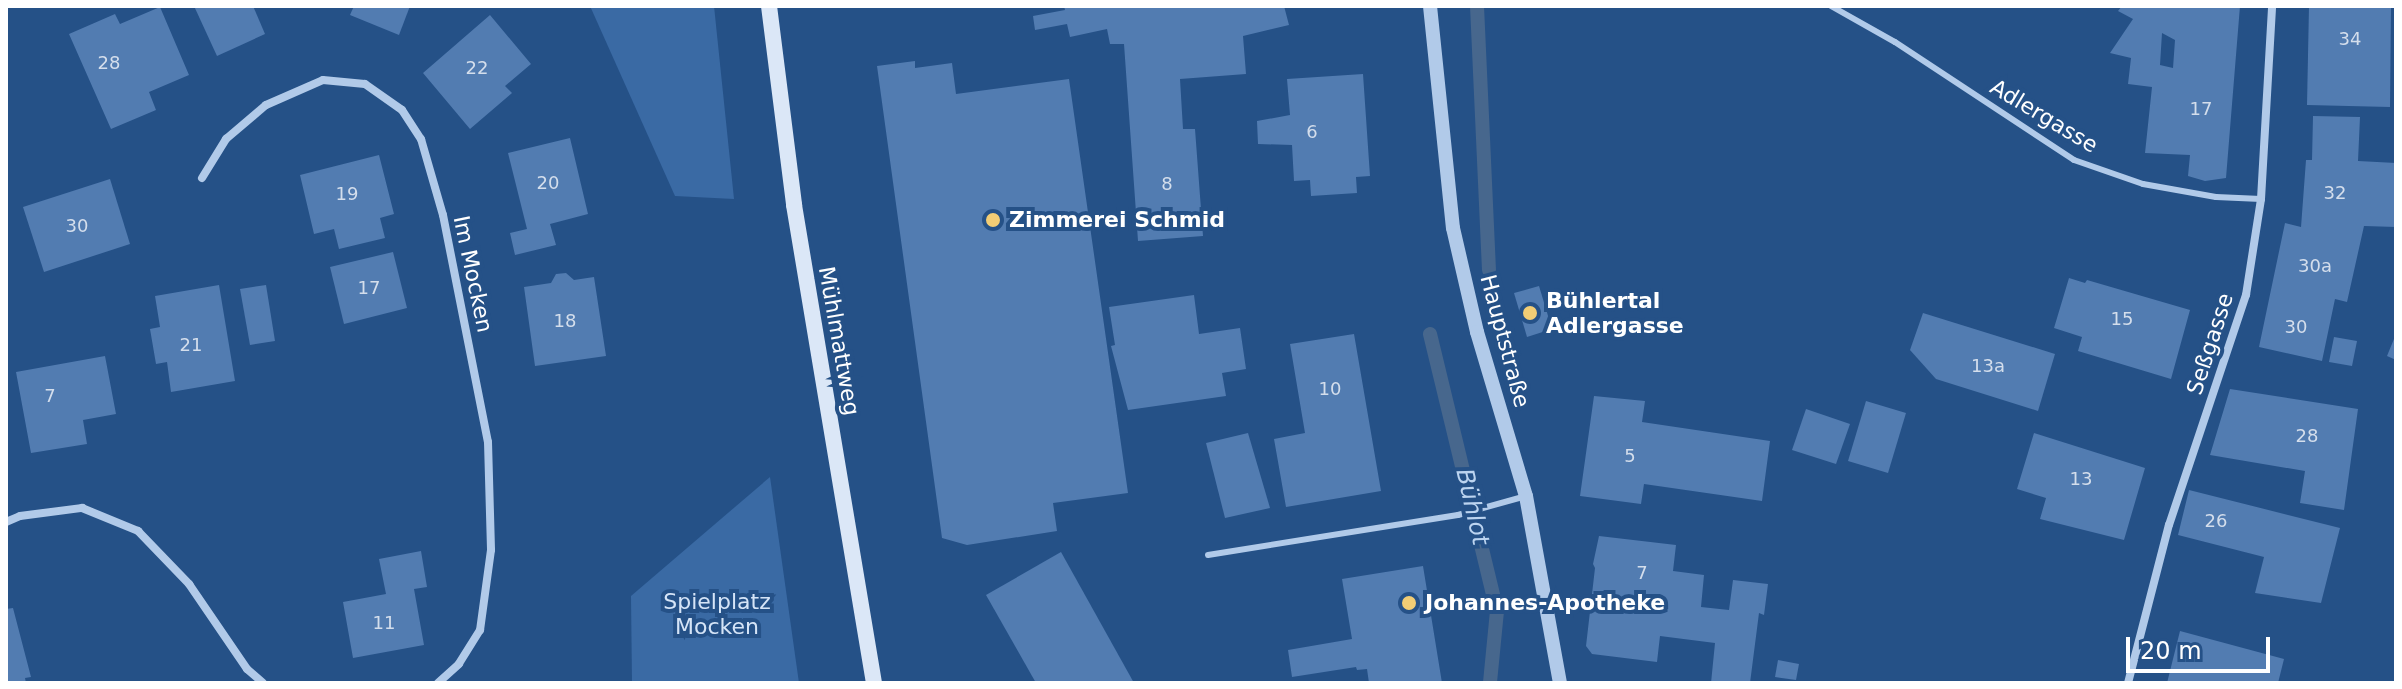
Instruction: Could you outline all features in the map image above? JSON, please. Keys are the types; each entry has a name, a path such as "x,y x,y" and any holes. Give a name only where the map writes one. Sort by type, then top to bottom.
{"main road":[{"name":"Mühlmattweg","path":"769,6 794,205 874,683"}],"street":[{"name":"Hauptstraße","path":"1430,6 1453,228 1477,332 1526,496 1558,657 1560,683"},
{"name":"Seßgasse","path":"2128,683 2169,525 2246,295 2261,199 2272,6"},
{"name":"Im Mocken","path":"202,178 226,139 266,105 323,80 365,84 402,110 421,139 443,215 489,458 491,550 480,630 459,664 438,683"},
{"path":"6,522 20,516 82,508 138,531 189,584 247,669 263,683"}],"lane":[{"name":"Adlergasse","path":"1831,6 1895,42 2074,160 2143,184 2216,197 2261,199"},
{"path":"1208,555 1458,515 1526,496"}],"green space":[{"path":"590,6 714,6 734,199 675,196"},
{"name":"Spielplatz Mocken","path":"770,477 799,683 632,683 631,596"}],"building":[{"path":"194,6 253,6 265,34 217,56"},
{"path":"354,6 410,6 399,35 350,15"},
{"path":"1064,6 1284,6 1289,25 1243,36 1246,74 1180,79 1183,129 1195,129 1203,236 1138,241 1124,44 1110,44 1107,29 1070,37 1067,24 1035,30 1033,16 1065,10"},
{"path":"2122,6 2240,6 2226,178 2205,181 2188,176 2190,155 2145,153 2152,87 2128,84 2131,58 2110,53 2133,19 2118,11","holes":["2162,33 2175,40 2173,68 2160,65"]},
{"path":"2309,6 2391,6 2390,107 2307,105"},
{"path":"160,7 189,75 149,92 156,110 111,129 69,34 115,14 120,24"},
{"path":"490,15 531,64 505,86 512,93 470,129 423,73"},
{"name":"Zimmerei Schmid","path":"915,61 915,68 952,63 956,94 1069,79 1128,493 1053,503 1057,531 967,545 942,538 877,66"},
{"path":"1363,74 1370,176 1356,177 1357,193 1311,196 1310,180 1294,181 1292,145 1258,144 1257,121 1290,115 1287,79"},
{"path":"2313,116 2360,117 2358,161 2396,163 2396,227 2364,226 2347,302 2335,299 2322,361 2259,347 2285,223 2301,227 2306,160 2312,160"},
{"path":"570,138 588,214 550,224 556,245 515,255 510,233 527,229 508,153"},
{"path":"379,155 394,214 380,218 385,238 339,249 334,229 314,234 300,175"},
{"path":"110,179 130,244 44,272 23,207"},
{"path":"393,252 407,308 344,324 330,267"},
{"path":"566,273 574,280 594,277 606,356 535,366 524,287 551,283 556,274"},
{"path":"2069,278 2085,283 2087,280 2190,310 2171,379 2078,351 2082,337 2054,328"},
{"path":"219,285 235,381 171,392 167,362 156,364 150,329 160,327 155,296"},
{"path":"266,285 275,341 250,345 240,289"},
{"path":"1539,286 1552,329 1527,337 1514,293"},
{"path":"1194,295 1199,334 1240,328 1246,369 1222,373 1226,396 1128,410 1111,346 1115,345 1109,307"},
{"path":"1923,313 2055,354 2038,411 1936,379 1910,350"},
{"path":"1354,334 1381,491 1286,507 1274,439 1305,433 1290,344"},
{"path":"2396,334 2396,360 2387,356"},
{"path":"2334,337 2357,341 2352,366 2329,362"},
{"path":"105,356 116,414 83,420 87,444 31,453 16,372"},
{"path":"2230,389 2358,409 2344,510 2300,503 2305,471 2210,455"},
{"path":"1594,396 1645,401 1642,422 1770,441 1762,501 1644,484 1641,504 1580,496"},
{"path":"1866,401 1906,413 1888,473 1848,461"},
{"path":"1806,409 1850,424 1836,464 1792,450"},
{"path":"1248,433 1270,508 1225,518 1206,443"},
{"path":"2034,433 2145,468 2124,540 2040,519 2046,498 2017,489"},
{"path":"2189,490 2340,528 2321,603 2255,593 2264,557 2178,535"},
{"path":"1599,536 1676,545 1673,571 1704,575 1701,607 1729,610 1733,580 1768,584 1764,615 1759,613 1750,683 1711,683 1715,643 1660,636 1657,662 1592,654 1586,646 1593,564"},
{"path":"421,551 427,587 414,589 424,645 353,658 343,602 386,594 379,559"},
{"path":"1061,552 1134,683 1036,683 986,595"},
{"path":"1423,566 1442,683 1369,683 1367,669 1357,670 1356,667 1292,677 1288,650 1352,639 1342,579"},
{"path":"13,608 31,677 25,678 26,683 6,683 6,609"},
{"path":"2180,631 2284,659 2278,683 2167,683"},
{"path":"1778,660 1799,664 1796,680 1775,677"}],"waterway":[{"name":"Bühlot","path":"1477,6 1489,270"},
{"name":"Bühlot","path":"1430,334 1497,611 1490,683"}],"place":[{"name":"Zimmerei Schmid","path":"993,220"},
{"name":"Bühlertal Adlergasse","path":"1530,313"},
{"name":"Johannes-Apotheke","path":"1409,603"}]}
